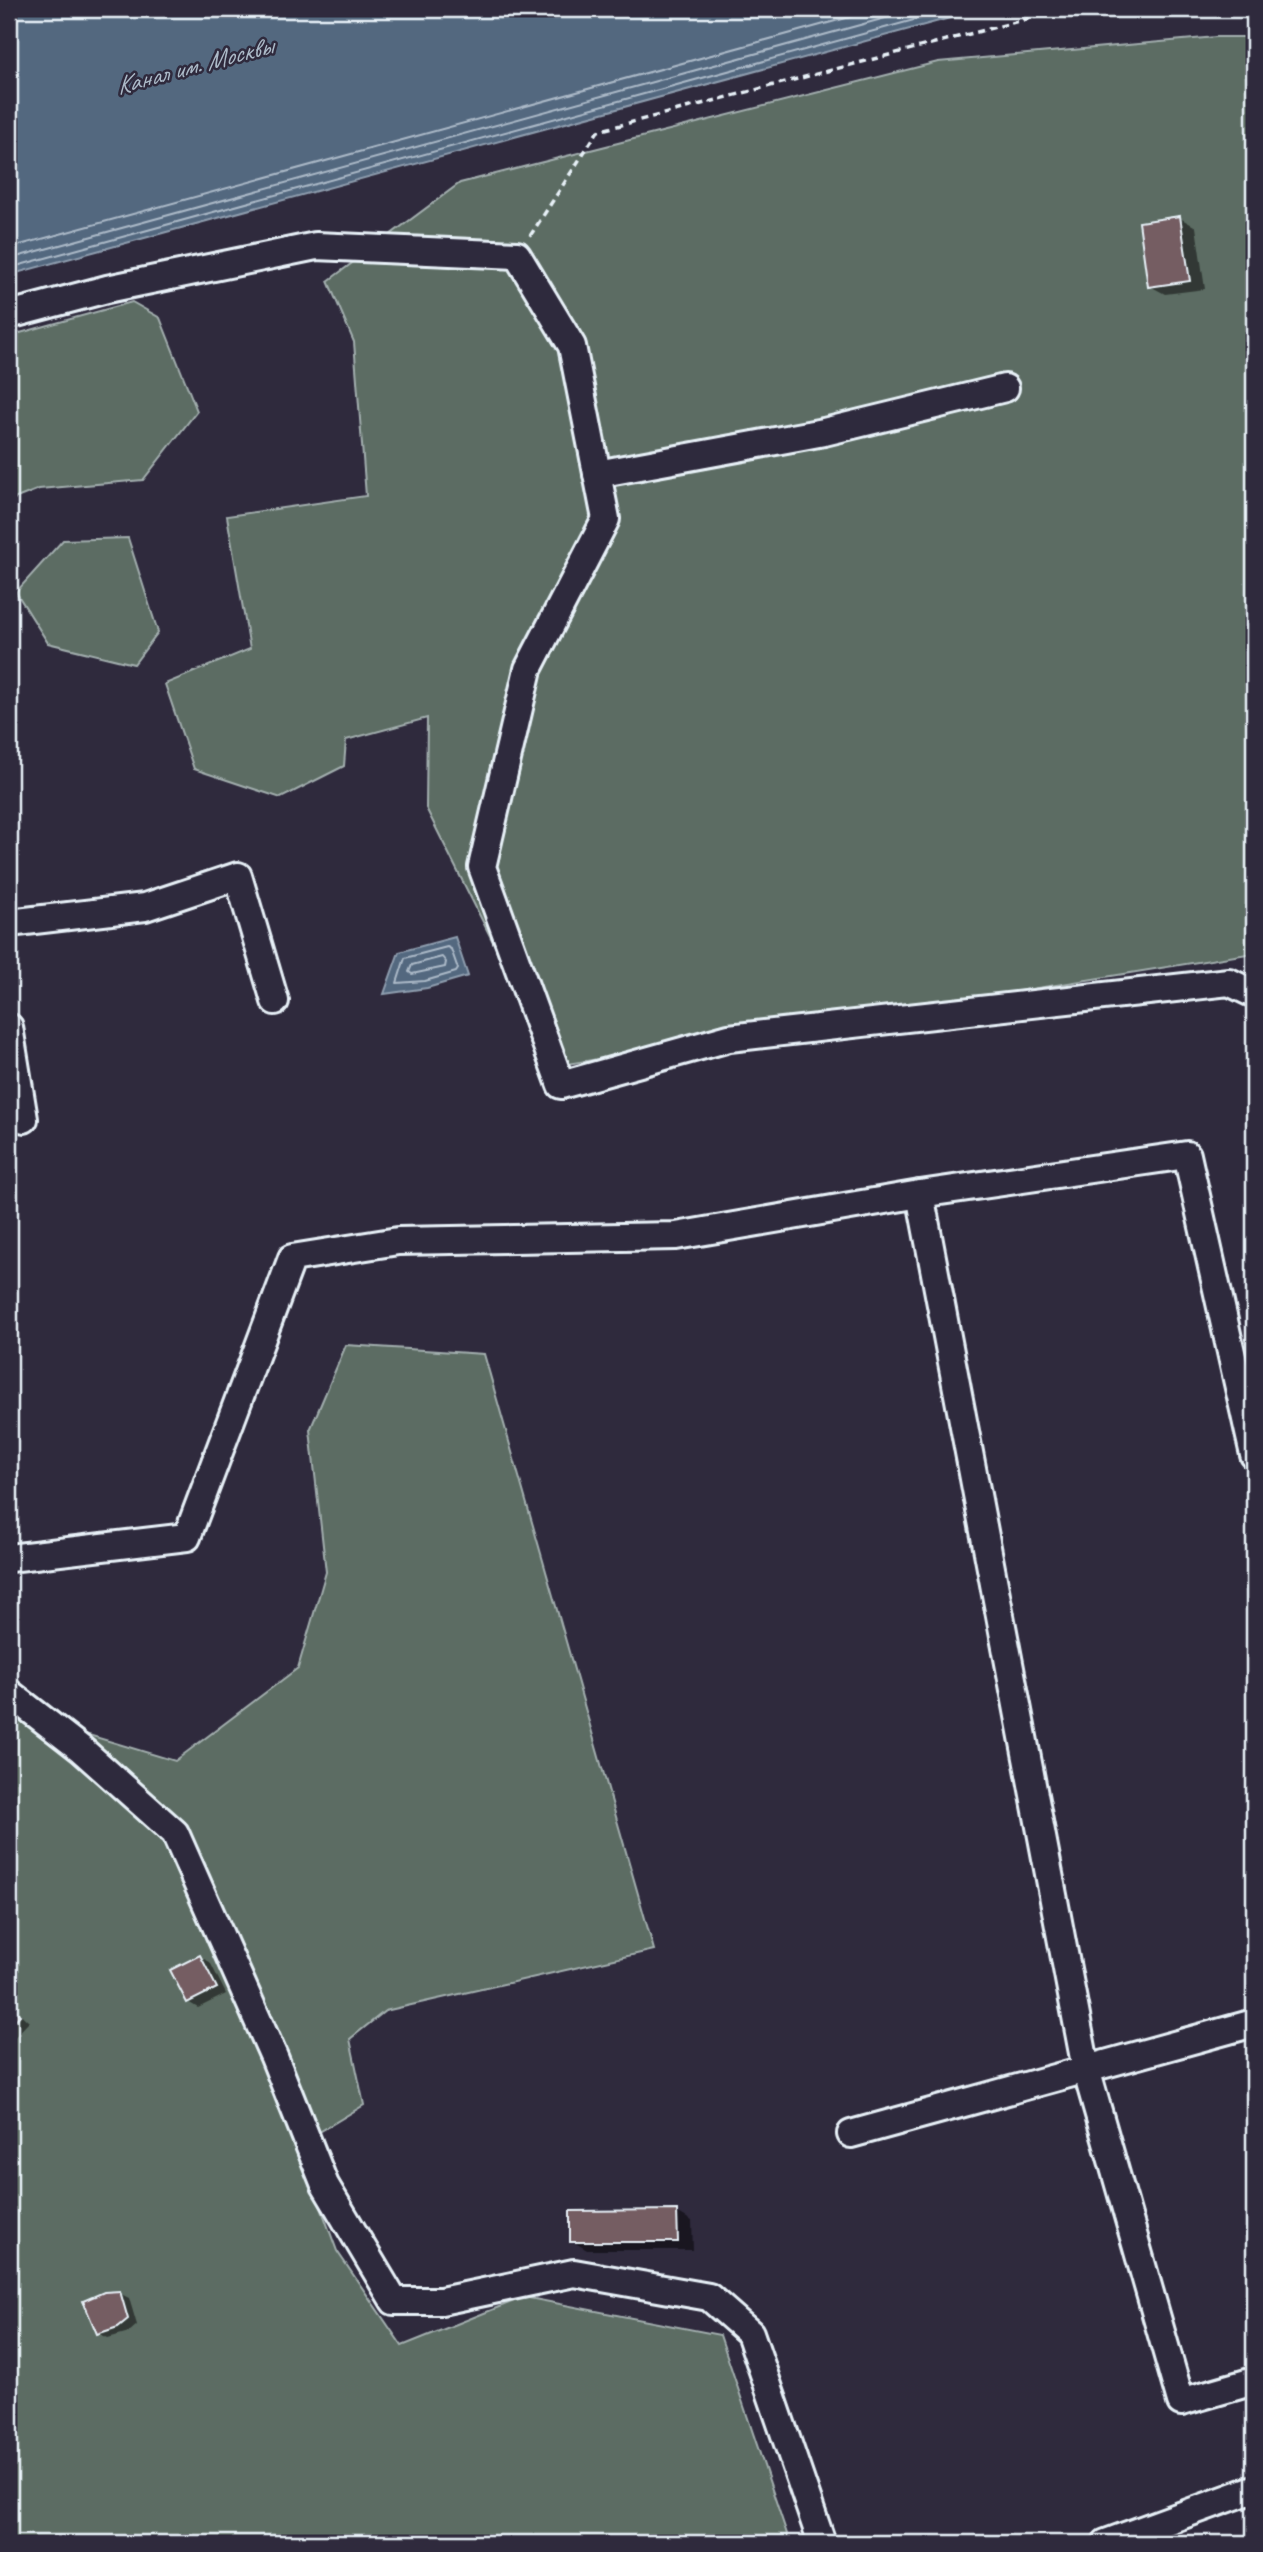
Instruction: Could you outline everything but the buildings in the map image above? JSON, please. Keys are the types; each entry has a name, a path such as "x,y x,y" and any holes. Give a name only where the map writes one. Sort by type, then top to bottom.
{"street":[{"path":"9,315 107,289 316,246 517,255 572,346 606,519 528,669 482,867 561,1085 729,1038 1229,982 1254,995"},
{"path":"597,474 824,432 1005,388"},
{"path":"9,923 145,907 238,876 275,1001"},
{"path":"9,1027 24,1119"},
{"path":"9,1558 187,1537 292,1258 398,1241 676,1236 920,1194 1187,1155 1254,1455"},
{"path":"920,1194 1086,2069 1181,2402 1254,2381"},
{"path":"9,1693 81,1749 175,1833 274,2057 325,2185 394,2301 440,2301 574,2273 709,2297 750,2333 822,2543"},
{"path":"851,2134 1254,2024"},
{"path":"1106,2543 1254,2489"}],"path":[{"path":"517,255 598,131 1065,9"}],"green space":[{"path":"1216,37 1254,37 1254,953 555,1066 426,808 427,718 346,740 344,766 281,798 194,769 165,684 250,649 227,516 366,496 354,342 328,281 460,183 938,62"},
{"path":"132,302 160,318 197,411 143,480 39,489 9,501 9,336"},
{"path":"128,538 158,632 134,664 48,643 16,592 63,540"},
{"path":"346,1345 484,1354 654,1950 385,2011 350,2039 364,2105 298,2145 337,2251 402,2346 524,2297 720,2335 790,2543 9,2543 9,1711 175,1761 298,1668 326,1572 310,1430"}],"water":[{"name":"Канал им. Москвы","path":"9,9 983,9 9,275"},
{"path":"455,937 468,976 427,988 384,994 399,952"}]}
